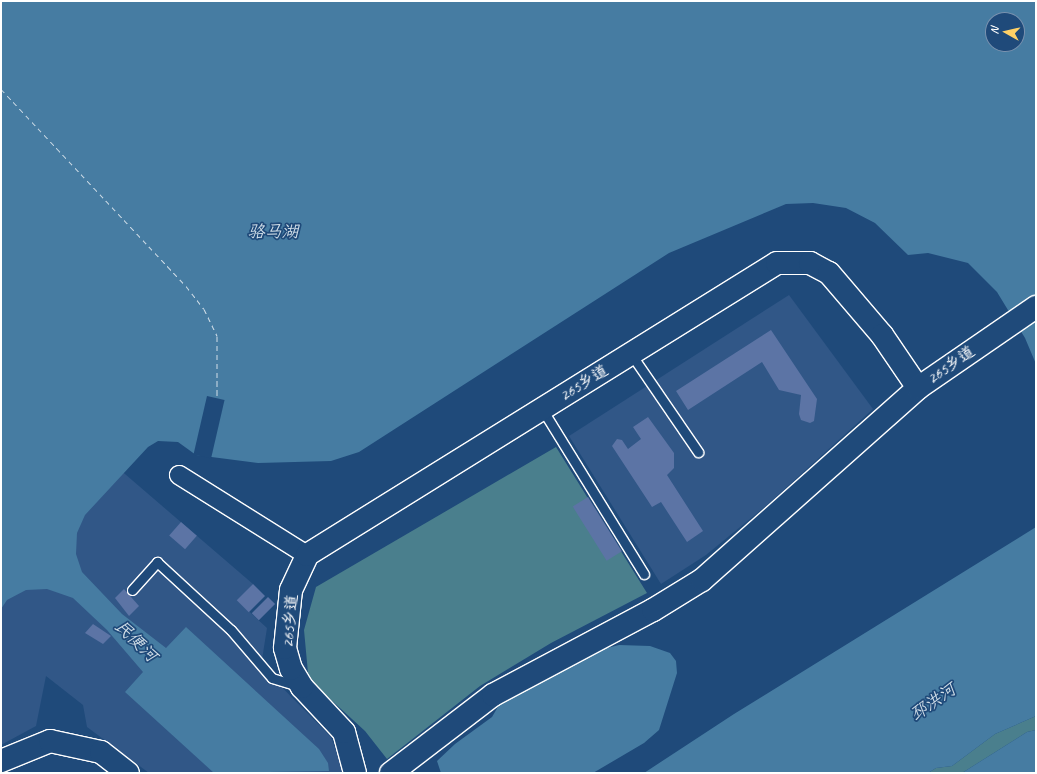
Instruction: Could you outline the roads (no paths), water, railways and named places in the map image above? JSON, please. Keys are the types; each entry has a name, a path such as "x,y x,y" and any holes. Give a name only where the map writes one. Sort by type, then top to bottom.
{"street":[{"name":"265乡道","path":"355,773 344,732 302,687 291,669 285,648 291,590 307,555 777,263 810,263 829,272 882,335 918,388 1036,307"},
{"path":"392,773 493,695 653,610 702,580 918,388"},
{"path":"179,475 307,555"},
{"path":"1,761 50,741 101,752 128,773"}],"lane":[{"path":"631,354 698,452"},
{"path":"542,409 644,574"},
{"path":"132,590 157,562 231,630 272,678 302,687"}],"water":[{"name":"骆马湖","path":"1,1 1036,1 1036,364 1025,338 997,292 968,263 928,253 908,255 875,223 846,208 813,203 786,204 669,253 359,452 331,461 258,463 196,455 178,442 158,441 148,447 85,515 77,533 76,554 82,572 122,614 166,648 186,627 319,749 328,763 329,771 214,773 125,692 143,672 107,630 73,598 47,589 26,590 7,600 1,609"},
{"name":"邳洪河","path":"1036,527 1036,716 995,734 952,766 936,768 928,773 644,773 734,714"},
{"path":"619,645 650,646 670,653 676,661 677,673 659,730 644,743 593,773 441,773 437,761 455,744 492,717 503,698 587,653"},
{"path":"1036,730 1036,773 962,773 1027,732"}],"water label":[{"name":"民便河","path":"136,641"}]}
